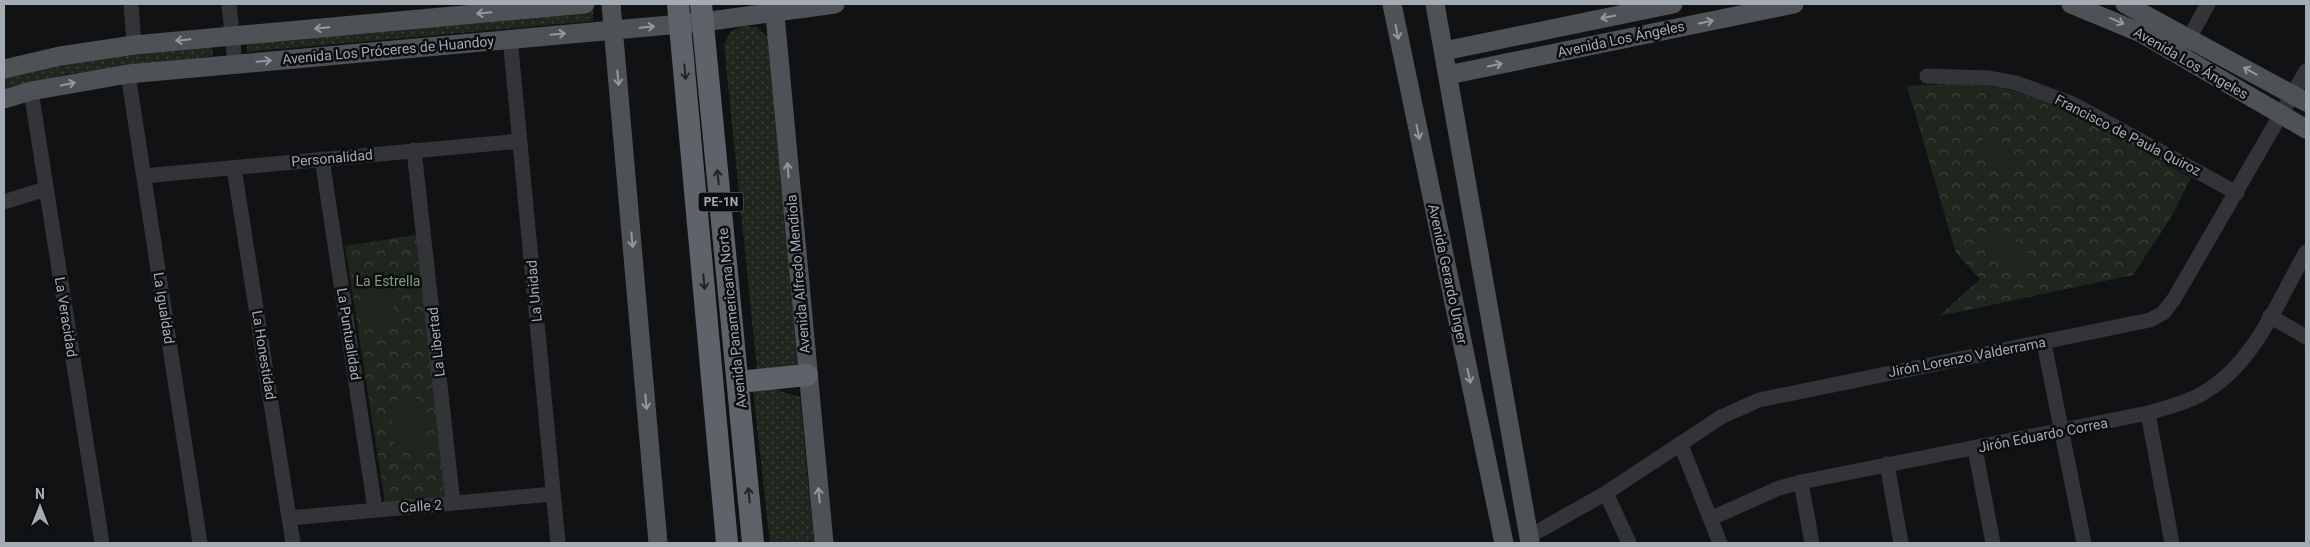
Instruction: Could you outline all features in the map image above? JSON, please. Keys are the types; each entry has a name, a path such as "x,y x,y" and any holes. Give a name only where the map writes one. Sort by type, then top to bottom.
{"highway":[{"name":"Avenida Panamericana Norte","path":"702,13 753,543"},
{"name":"Avenida Panamericana Norte","path":"679,14 727,543"},
{"path":"739,382 807,375"}],"main road":[{"name":"Avenida Los Próceres de Huandoy","path":"4,69 60,56 134,45 509,7 585,4"},
{"path":"611,4 658,543"},
{"name":"Avenida Los Próceres de Huandoy","path":"745,4 774,7"},
{"name":"Avenida Los Próceres de Huandoy","path":"4,99 31,91 128,74 614,30 679,14 835,4"},
{"name":"Avenida Gerardo Unger","path":"1392,4 1407,84 1504,543"},
{"path":"1435,4 1529,540"},
{"name":"Avenida Los Ángeles","path":"1444,51 1636,8 1673,4"},
{"name":"Avenida Los Ángeles","path":"1448,75 1794,4"},
{"name":"Avenida Los Ángeles","path":"2071,4 2141,33 2306,129"},
{"name":"Avenida Los Ángeles","path":"2125,4 2300,98"},
{"name":"Avenida Alfredo Mendiola","path":"774,7 824,543"},
{"path":"1526,34 1530,58"}],"street":[{"path":"131,4 134,45"},
{"path":"229,4 235,64"},
{"path":"2180,56 2208,4"},
{"path":"1636,8 1648,33"},
{"name":"La Unidad","path":"510,38 558,543"},
{"name":"Jirón Lorenzo Valderrama","path":"1529,540 1606,493 1722,417 1774,395 2044,343 2150,320 2163,312 2174,299 2281,115 2300,98 2306,72"},
{"name":"La Igualdad","path":"128,74 200,543"},
{"name":"Francisco de Paula Quiroz","path":"1927,76 1989,78 2016,83 2073,104 2237,192"},
{"name":"La Veracidad","path":"31,91 102,543"},
{"name":"Personalidad","path":"144,176 520,140"},
{"name":"La Libertad","path":"414,150 454,503"},
{"name":"La Puntualidad","path":"322,159 376,509"},
{"name":"La Honestidad","path":"234,168 292,543"},
{"path":"4,202 45,189"},
{"name":"Jirón Eduardo Correa","path":"1712,518 1779,488 1801,482 2062,432 2148,413 2187,401 2221,381 2252,348 2306,252"},
{"path":"2270,316 2306,337"},
{"path":"2044,343 2084,543"},
{"path":"2148,413 2172,543"},
{"path":"1681,444 1712,518 1720,543"},
{"path":"1975,449 1993,543"},
{"path":"1887,464 1901,543"},
{"path":"1801,482 1812,543"},
{"path":"1606,493 1629,543"},
{"name":"Calle 2","path":"289,518 553,494"}],"green space":[{"path":"593,10 593,21 247,52 247,41"},
{"path":"744,26 756,27 768,37 798,368 757,370 724,45 731,31"},
{"path":"212,44 213,56 69,74 4,88 4,74 38,66"},
{"path":"1985,85 2017,92 2069,111 2094,123 2191,178 2170,219 2133,275 1939,316 1980,279 1956,253 1907,86"},
{"path":"1990,132 2020,161 2003,178 1973,149"},
{"path":"2001,228 2033,257 2015,276 1983,246"},
{"name":"La Estrella","path":"421,234 447,498 385,503 345,246"},
{"path":"388,274 396,324 366,330 358,279"},
{"path":"774,389 800,397 814,543 770,543 753,390"},
{"path":"420,399 425,450 395,453 390,402"}]}
